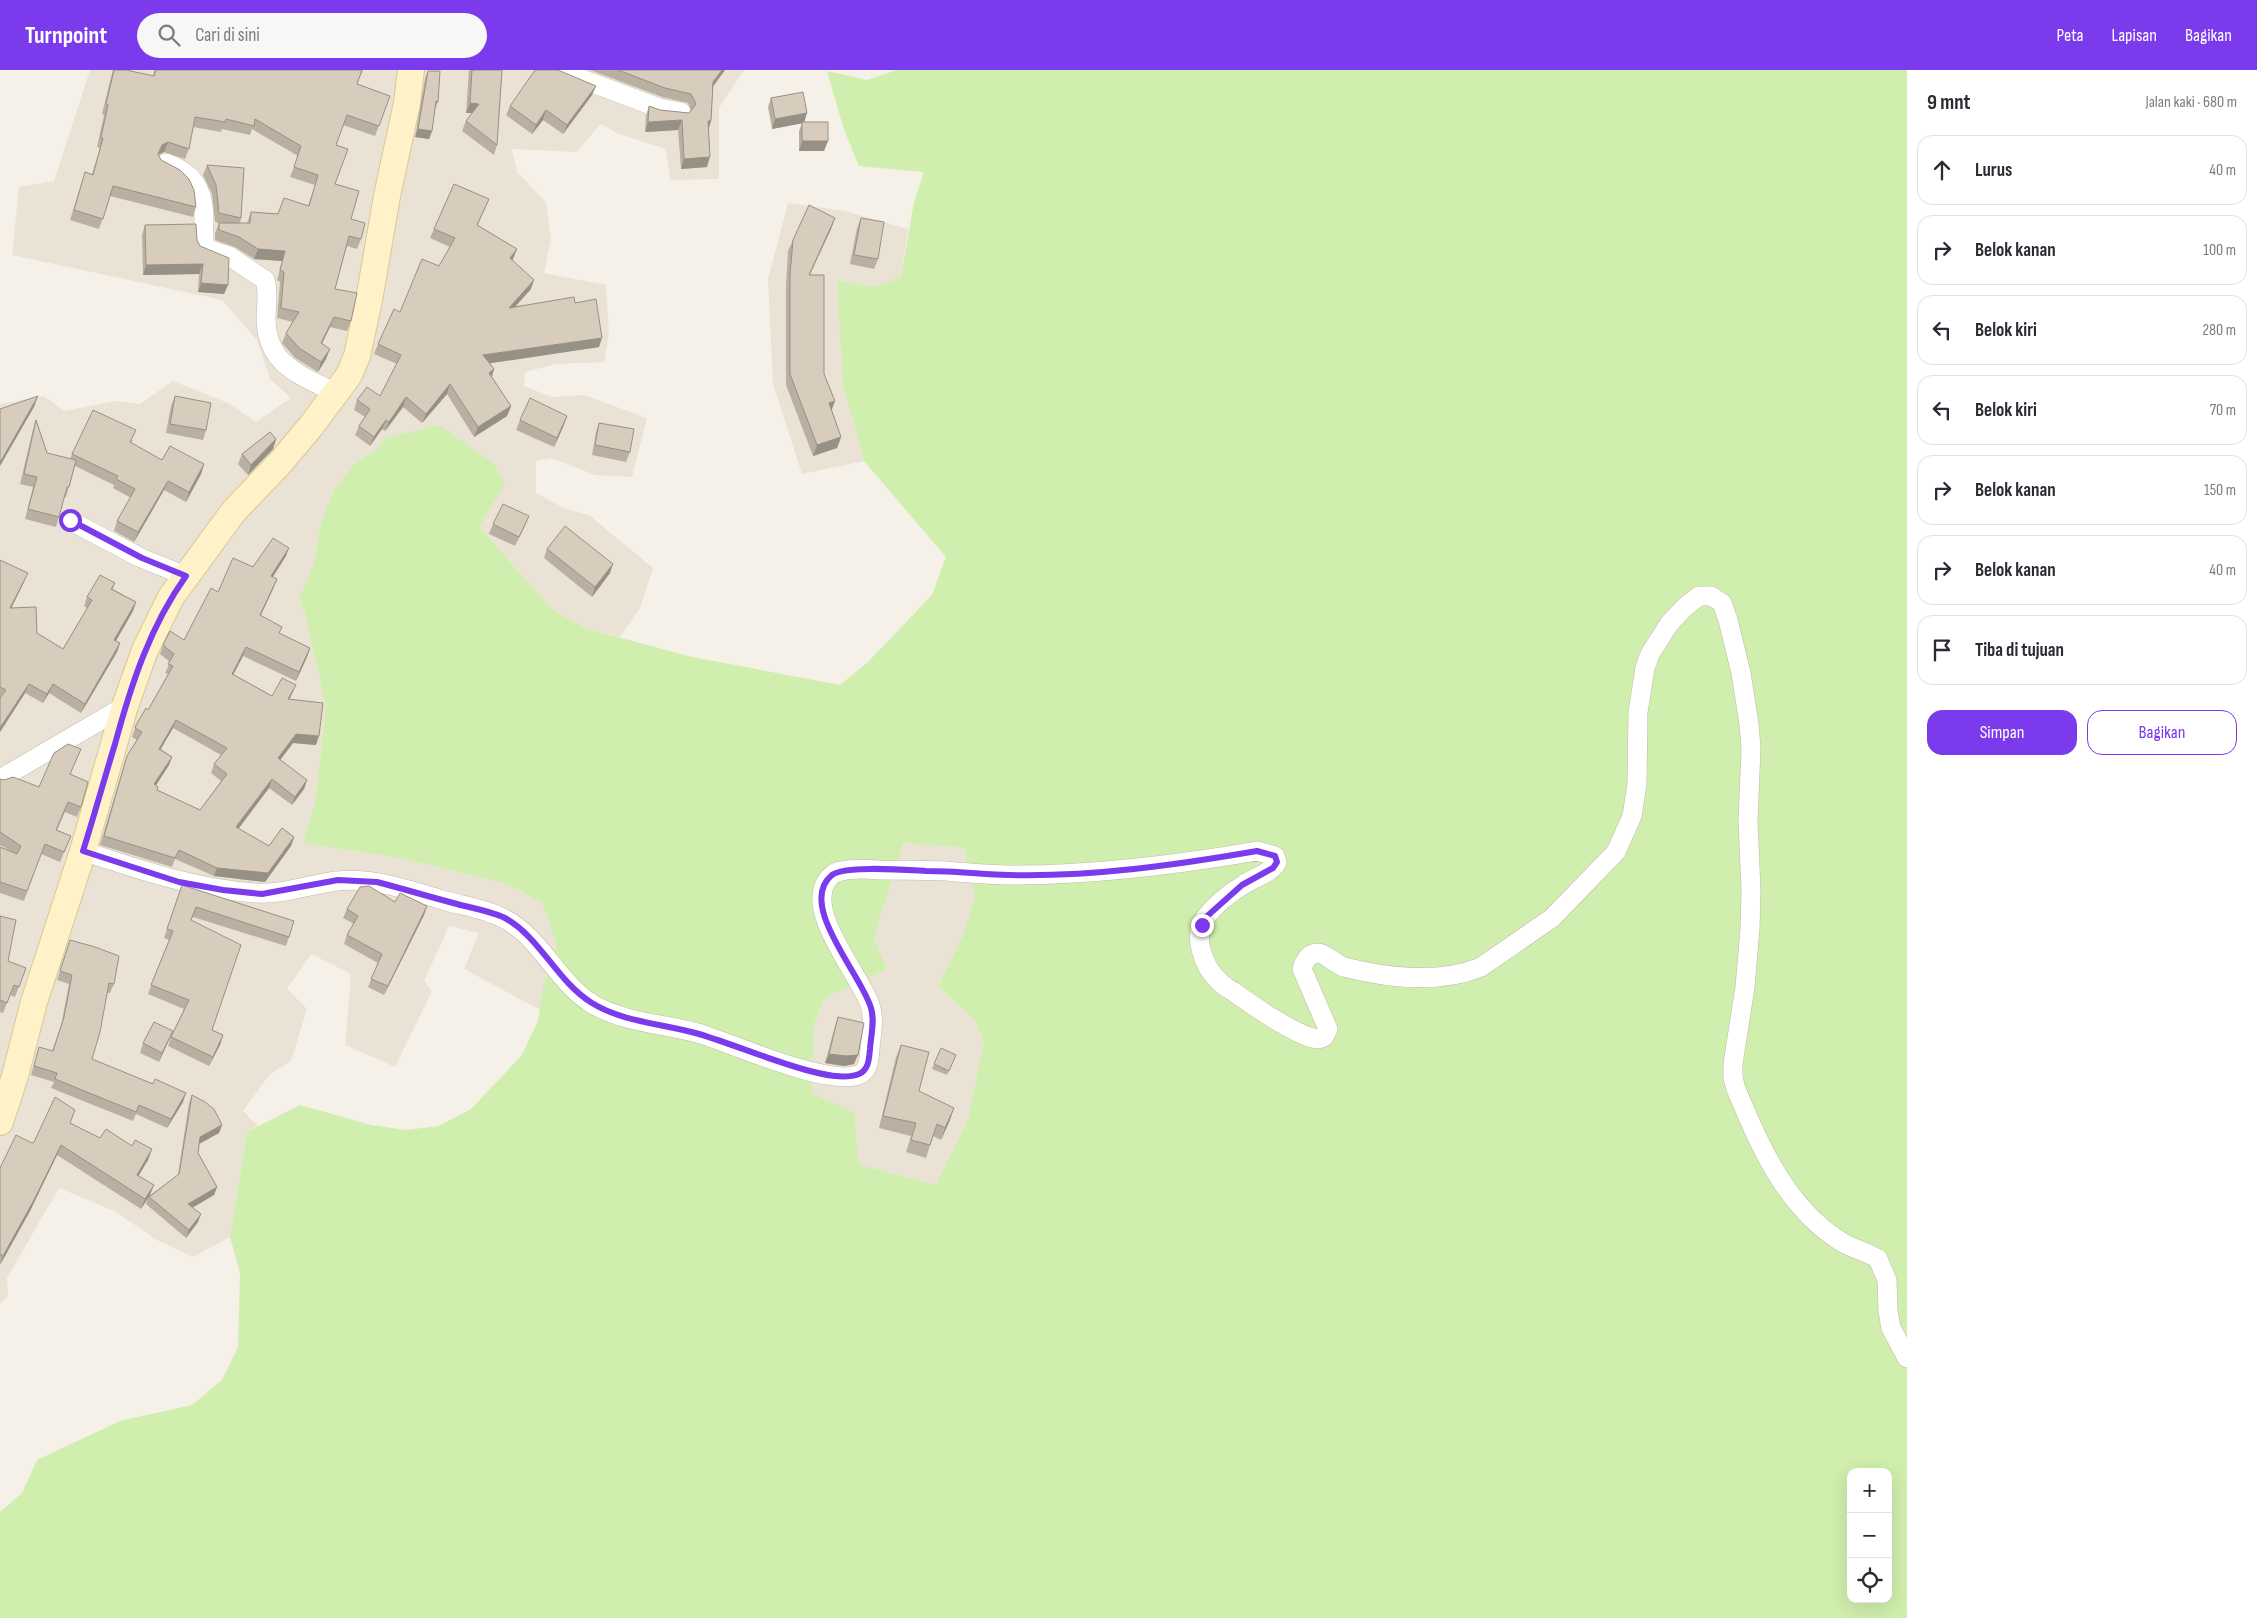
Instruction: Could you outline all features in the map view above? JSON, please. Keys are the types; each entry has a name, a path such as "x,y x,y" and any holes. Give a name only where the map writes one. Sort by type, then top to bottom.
{"main road":[{"path":"0,1122 15,1076 34,1002 83,851 125,706 145,650 171,597 234,511 280,463 311,426 349,375 362,339 379,235 407,102 411,70"}],"street":[{"path":"558,70 659,108 681,112"},
{"path":"166,163 182,169 196,182 204,214 205,248 229,256 265,280 267,286 266,321 277,358 284,365 336,393"},
{"path":"70,520 142,558 186,576"},
{"path":"83,851 179,882 223,890 262,894 338,880 370,881 501,916 519,927 574,990 592,1004 616,1016 662,1024 700,1034 807,1070 846,1076 857,1075 865,1071 868,1064 873,1021 870,1004 822,914 822,890 834,873 848,869 1011,875 1069,873 1134,869 1257,851 1265,852 1275,856 1277,862 1273,868 1242,885 1205,918 1200,939 1204,957 1208,967 1218,981 1251,1004 1293,1029 1318,1040 1324,1038 1328,1029 1302,969 1307,958 1312,955 1322,954 1336,963 1349,968 1392,975 1443,977 1469,972 1482,967 1552,918 1616,852 1632,816 1637,784 1638,712 1644,668 1650,654 1669,624 1685,607 1700,596 1711,596 1722,603 1728,620 1741,673 1750,724 1748,821 1751,890 1750,929 1733,1078 1765,1156 1791,1197 1840,1242 1878,1259 1886,1280 1888,1311 1892,1328 1907,1358"},
{"path":"0,779 125,706"}],"shaded area":[{"path":"90,70 744,70 719,108 719,179 670,180 666,149 619,134 601,124 576,152 512,149 517,172 546,202 551,238 544,273 606,285 609,335 604,362 556,364 525,372 524,386 552,397 584,395 647,418 632,477 595,475 552,458 536,461 536,493 566,509 589,515 653,568 640,608 620,637 588,629 554,611 479,527 385,438 377,450 356,461 321,523 314,562 299,599 305,613 326,707 315,803 303,843 399,858 508,884 543,904 557,946 543,986 540,1010 464,969 479,933 449,926 424,981 432,991 395,1067 345,1045 351,974 311,954 287,989 307,1009 291,1061 270,1074 243,1111 258,1126 247,1132 230,1237 193,1257 157,1240 114,1211 59,1188 7,1278 8,1296 0,1304 0,404 44,396 64,411 116,401 140,404 173,381 228,403 256,422 291,398 270,379 257,340 222,300 12,255 19,187 54,181"},
{"path":"788,203 845,211 908,229 901,277 875,287 838,280 843,385 864,461 802,474 773,384 768,279"},
{"path":"903,843 964,848 975,896 964,933 938,986 974,1019 984,1042 968,1119 936,1185 858,1164 855,1113 812,1093 814,1024 825,998 887,969 874,938"}],"green space":[{"path":"897,70 1907,70 1907,1618 0,1618 0,1512 22,1493 37,1460 120,1421 192,1405 222,1380 238,1347 240,1273 230,1237 247,1132 300,1105 371,1125 406,1130 439,1126 471,1109 522,1055 538,1021 543,986 557,946 543,904 508,884 399,858 303,843 315,803 326,707 305,613 299,599 314,562 321,523 334,490 357,461 377,450 385,438 439,425 493,463 505,484 479,527 554,611 588,629 692,657 840,685 868,662 932,595 946,557 864,461 843,385 837,280 875,287 901,277 914,202 924,172 859,166 844,130 827,71 867,80","holes":["903,843 964,848 975,896 964,933 938,986 974,1019 984,1042 968,1119 936,1185 858,1164 855,1113 812,1093 814,1024 825,998 887,969 874,938"]}],"building":[{"path":"114,70 126,70 154,76 156,70 362,70 357,84 390,96 379,126 347,115 336,145 348,149 335,184 359,191 351,219 365,223 361,239 349,236 335,289 357,293 351,321 334,317 321,343 330,349 321,362 299,348 286,333 299,312 281,308 284,272 280,270 285,251 258,249 239,237 219,230 219,223 250,223 251,212 278,214 284,198 309,206 318,175 294,167 301,146 255,119 254,126 226,119 225,122 195,117 189,149 168,142 162,145 158,154 161,160 180,170 189,179 194,190 196,207 113,186 103,219 74,210 85,172 93,175 103,138 101,137 108,105 106,104"},
{"path":"472,70 502,70 497,145 466,121 479,104 470,103"},
{"path":"535,70 558,70 596,86 567,125 546,110 536,125 510,106"},
{"path":"618,70 722,70 713,82 711,121 708,121 710,157 684,159 682,120 648,122 649,106 660,110 689,113 696,104 691,94 665,88"},
{"path":"428,71 440,71 438,102 436,101 432,131 418,129"},
{"path":"803,92 807,113 775,119 771,98"},
{"path":"802,122 828,122 828,141 802,141"},
{"path":"207,165 244,168 241,218 219,213 216,185"},
{"path":"454,184 489,199 477,225 517,249 510,258 534,280 509,308 574,297 575,303 596,299 602,338 483,355 494,369 489,373 511,406 478,427 450,384 426,414 406,397 389,422 386,420 374,437 359,426 370,409 357,400 367,387 380,396 401,355 378,344 394,309 400,312 422,259 439,266 455,238 434,229"},
{"path":"809,205 835,218 809,275 824,275 824,374 835,401 829,403 841,437 817,445 790,374 790,275 793,240"},
{"path":"861,218 884,222 878,259 854,255"},
{"path":"196,224 197,240 200,246 229,258 228,285 201,283 203,264 146,265 145,225"},
{"path":"38,396 1,461 0,461 0,409"},
{"path":"175,396 211,403 206,430 170,424"},
{"path":"530,398 567,416 557,438 520,420"},
{"path":"93,410 136,430 130,442 162,460 170,446 204,464 189,492 168,481 138,532 117,521 135,489 116,479 118,476 72,454"},
{"path":"36,420 47,453 76,460 59,517 28,509 37,477 24,474"},
{"path":"599,423 634,429 630,452 595,445"},
{"path":"270,432 276,439 251,465 242,454"},
{"path":"503,504 529,516 519,537 493,524"},
{"path":"565,526 613,564 595,587 547,549"},
{"path":"273,538 289,548 271,576 277,579 260,615 282,627 279,633 310,648 299,672 246,647 232,674 272,696 282,678 296,685 288,699 323,703 319,736 296,734 278,758 307,780 295,797 272,779 236,827 269,846 282,828 294,837 268,873 217,868 179,850 175,858 104,836 127,756 142,732 135,728 136,725 146,708 148,710 173,666 168,664 174,654 163,645 170,631 184,640 211,588 218,592 233,558 253,567","holes":["176,720 227,748 214,764 227,774 200,810 157,790 158,787 154,784 172,757 159,749"]},
{"path":"0,560 28,573 10,608 36,607 37,633 63,649 92,600 87,597 100,575 115,583 111,589 136,602 114,640 120,643 85,704 53,684 47,694 29,684 0,728 0,698 6,690 0,687"},
{"path":"68,744 81,749 70,774 88,782 81,807 68,802 56,830 71,836 64,852 45,844 27,891 0,882 0,847 17,854 21,846 0,832 0,779 4,780 13,777 39,787 54,753"},
{"path":"182,885 294,921 289,937 196,907 191,920 241,945 212,1030 223,1035 213,1057 171,1037 189,1000 151,985 173,931 167,929"},
{"path":"369,886 395,902 400,893 427,906 388,986 371,979 382,954 347,935 358,916 347,909 360,887"},
{"path":"0,916 16,920 8,961 26,968 19,987 14,985 7,1003 0,1000"},
{"path":"70,940 119,956 114,984 109,983 100,1032 92,1059 153,1084 155,1079 186,1093 171,1119 139,1105 136,1112 55,1079 57,1073 34,1066 39,1047 53,1051 64,1017 72,975 60,971"},
{"path":"838,1017 864,1023 858,1055 829,1054"},
{"path":"154,1022 173,1031 162,1053 143,1043"},
{"path":"901,1045 929,1052 919,1091 954,1108 945,1128 937,1124 930,1145 911,1140 916,1123 883,1116"},
{"path":"941,1048 956,1055 949,1071 934,1064"},
{"path":"192,1095 214,1109 222,1125 200,1137 198,1153 217,1187 188,1204 201,1214 189,1230 149,1197 179,1174"},
{"path":"55,1097 75,1110 70,1123 100,1138 106,1129 132,1146 135,1140 152,1149 137,1175 154,1185 145,1199 61,1145 34,1200 3,1256 0,1254 0,1168 16,1135 32,1143 34,1142"}],"route":[{"path":"70,520 142,558 186,576 171,597 145,650 125,706 83,851 179,882 223,890 262,894 338,880 357,880 377,882 501,916 519,927 574,990 592,1004 616,1016 662,1024 700,1034 807,1070 846,1076 857,1075 865,1071 868,1064 873,1021 870,1004 822,914 820,898 822,890 825,883 834,873 848,869 1011,875 1069,873 1134,869 1257,851 1275,856 1277,862 1273,868 1242,885 1205,918 1202,925"}]}
